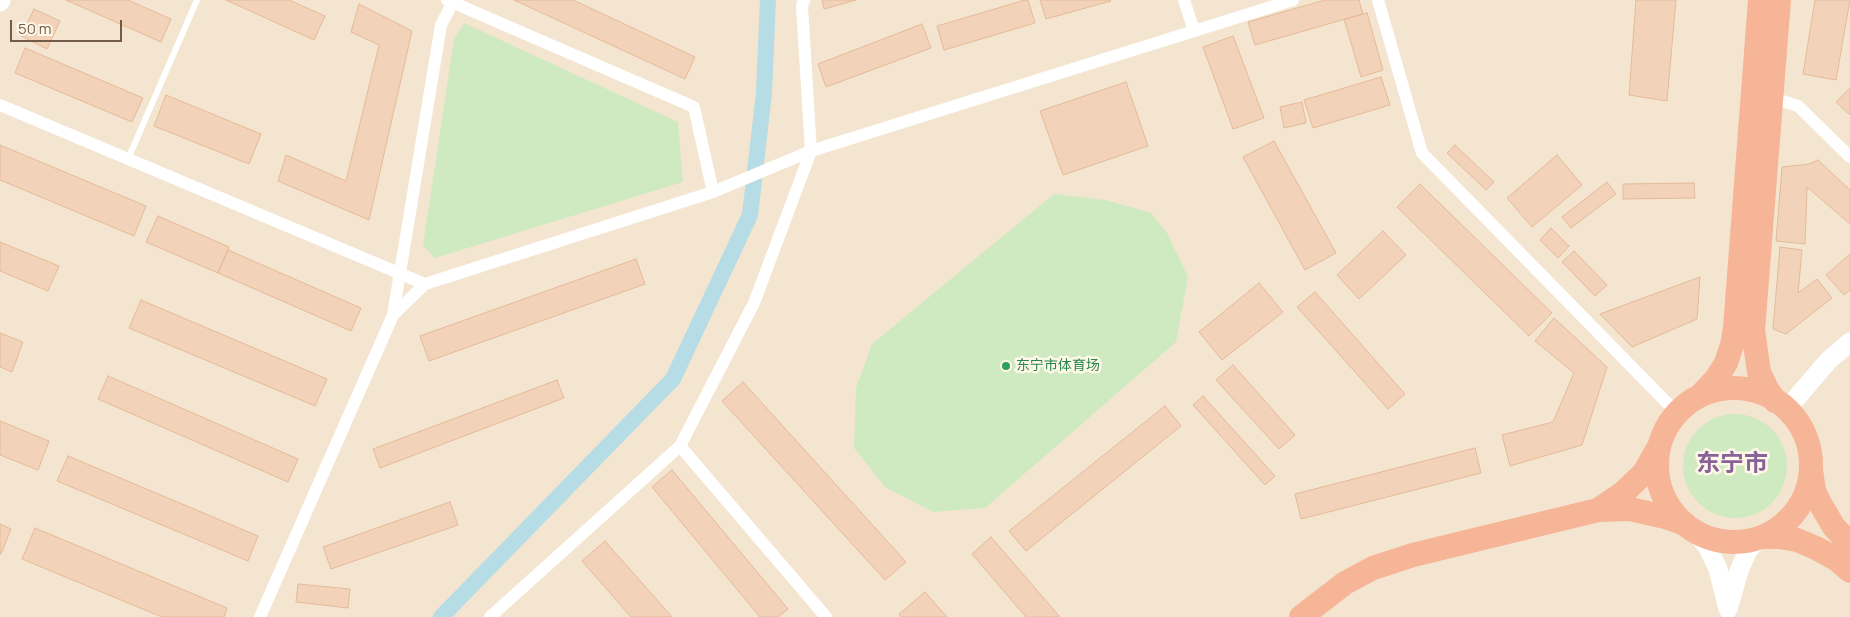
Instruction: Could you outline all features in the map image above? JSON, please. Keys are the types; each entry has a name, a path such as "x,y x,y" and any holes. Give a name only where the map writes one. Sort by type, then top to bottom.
{"highway":[{"path":"1760,0 1762,96 1753,330 1755,352 1759,372 1767,389 1800,426 1809,447 1814,491 1834,527 1850,544"},
{"path":"1598,510 1624,493 1644,473 1658,449 1666,426 1681,408 1701,395 1716,379 1726,363 1732,344 1762,96 1779,0"},
{"path":"1701,395 1724,388 1748,389 1769,396 1781,405"},
{"path":"1658,449 1656,472 1662,496 1675,515 1690,528"},
{"path":"1761,537 1780,526 1796,510 1806,491 1811,469"},
{"path":"1301,617 1345,583 1373,568 1413,555 1598,510 1630,509 1664,517 1716,540 1739,542 1761,537 1788,539 1810,545 1836,560 1850,571"}],"street":[{"path":"490,617 680,446 754,303 811,151 802,6 804,0"},
{"path":"1184,0 1194,31"},
{"path":"393,316 425,284 717,191 811,151 1293,0"},
{"path":"1378,0 1422,153 1678,413"},
{"path":"260,617 393,316 441,25 451,1 694,107 717,191"},
{"path":"1762,96 1798,106 1850,157"},
{"path":"0,105 425,284"},
{"path":"1781,405 1850,342"},
{"path":"680,446 826,617"},
{"path":"1690,528 1707,546 1718,569 1727,613"},
{"path":"1727,613 1739,571 1748,550 1761,537"}],"lane":[{"path":"128,159 197,0"}],"shaded area":[{"path":"0,0 1850,0 1850,617 0,617"}],"green space":[{"path":"464,23 678,122 683,182 435,258 423,246 454,39"},
{"name":"东宁市体育场","path":"1054,194 1106,200 1151,213 1167,233 1188,277 1176,342 985,508 933,512 885,487 854,448 856,388 872,344"},
{"path":"1735,414 1755,418 1772,429 1783,446 1787,466 1783,486 1772,503 1755,514 1735,518 1715,514 1698,503 1687,486 1683,466 1687,446 1698,429 1715,418"}],"building":[{"path":"66,0 128,0 171,19 161,42"},
{"path":"226,0 289,0 325,16 314,40"},
{"path":"514,0 573,0 695,57 685,79"},
{"path":"822,0 856,0 824,9"},
{"path":"1028,0 1035,23 944,50 937,26"},
{"path":"1040,0 1110,0 1111,1 1046,19"},
{"path":"1325,0 1359,0 1363,14 1255,45 1248,22"},
{"path":"1636,0 1676,0 1667,101 1629,95"},
{"path":"1815,0 1850,0 1836,80 1803,74"},
{"path":"359,4 412,31 369,220 278,181 286,155 346,181 379,45 351,32"},
{"path":"34,9 60,21 47,49 21,36"},
{"path":"1367,13 1383,70 1361,77 1344,19"},
{"path":"922,24 931,48 826,87 818,64"},
{"path":"1233,36 1264,118 1233,129 1203,47"},
{"path":"25,48 143,98 132,122 15,73"},
{"path":"1381,77 1390,105 1313,128 1304,100"},
{"path":"1126,82 1148,146 1063,175 1040,111"},
{"path":"1850,88 1850,115 1836,102"},
{"path":"166,95 261,134 249,164 154,126"},
{"path":"1302,102 1306,123 1284,128 1280,107"},
{"path":"1274,141 1336,253 1305,270 1243,157"},
{"path":"0,145 146,206 134,236 0,180"},
{"path":"1455,145 1494,182 1486,190 1447,153"},
{"path":"1557,155 1582,185 1532,227 1507,198"},
{"path":"1818,160 1850,190 1850,224 1807,187 1805,244 1776,241 1782,167 1809,164"},
{"path":"1607,182 1616,194 1571,228 1562,217"},
{"path":"1694,183 1695,198 1623,199 1623,184"},
{"path":"1420,184 1552,313 1529,336 1397,207"},
{"path":"158,216 229,247 218,273 146,242"},
{"path":"1551,228 1569,246 1558,258 1540,240"},
{"path":"1383,231 1406,255 1359,299 1337,275"},
{"path":"0,242 59,266 48,291 0,271"},
{"path":"1780,247 1802,250 1798,293 1817,279 1832,298 1786,334 1773,329"},
{"path":"228,250 361,308 351,331 218,273"},
{"path":"1574,251 1607,285 1595,296 1562,262"},
{"path":"1850,254 1850,290 1844,295 1826,275"},
{"path":"636,259 645,284 429,361 420,336"},
{"path":"1700,277 1697,319 1632,347 1600,314"},
{"path":"1259,283 1283,312 1222,360 1199,332"},
{"path":"1315,292 1405,394 1388,409 1297,307"},
{"path":"141,300 327,379 315,406 129,328"},
{"path":"1554,318 1607,367 1582,445 1510,466 1502,435 1553,422 1574,373 1535,341"},
{"path":"0,333 23,342 12,372 0,367"},
{"path":"1233,365 1295,435 1279,449 1216,380"},
{"path":"108,376 298,459 288,482 98,399"},
{"path":"557,380 564,398 380,468 373,449"},
{"path":"743,382 906,562 885,580 722,401"},
{"path":"1203,396 1275,476 1265,485 1193,405"},
{"path":"1165,406 1181,426 1026,551 1009,531"},
{"path":"0,421 49,441 38,470 0,455"},
{"path":"1475,448 1481,473 1301,519 1295,494"},
{"path":"68,456 258,536 248,561 57,481"},
{"path":"672,470 788,609 778,617 760,617 652,487"},
{"path":"450,502 458,525 331,569 323,547"},
{"path":"0,524 11,529 1,554 0,554"},
{"path":"35,528 227,608 224,617 162,617 22,559"},
{"path":"991,537 1060,617 1026,617 972,554"},
{"path":"605,541 672,617 631,617 582,561"},
{"path":"298,584 350,589 348,608 296,602"},
{"path":"925,592 947,617 901,617 899,614"}],"waterway":[{"path":"441,617 673,379 750,215 764,93 768,0"}],"place":[{"name":"东宁市体育场","path":"1006,366"}],"district":[{"name":"东宁市","path":"1732,464"}]}
